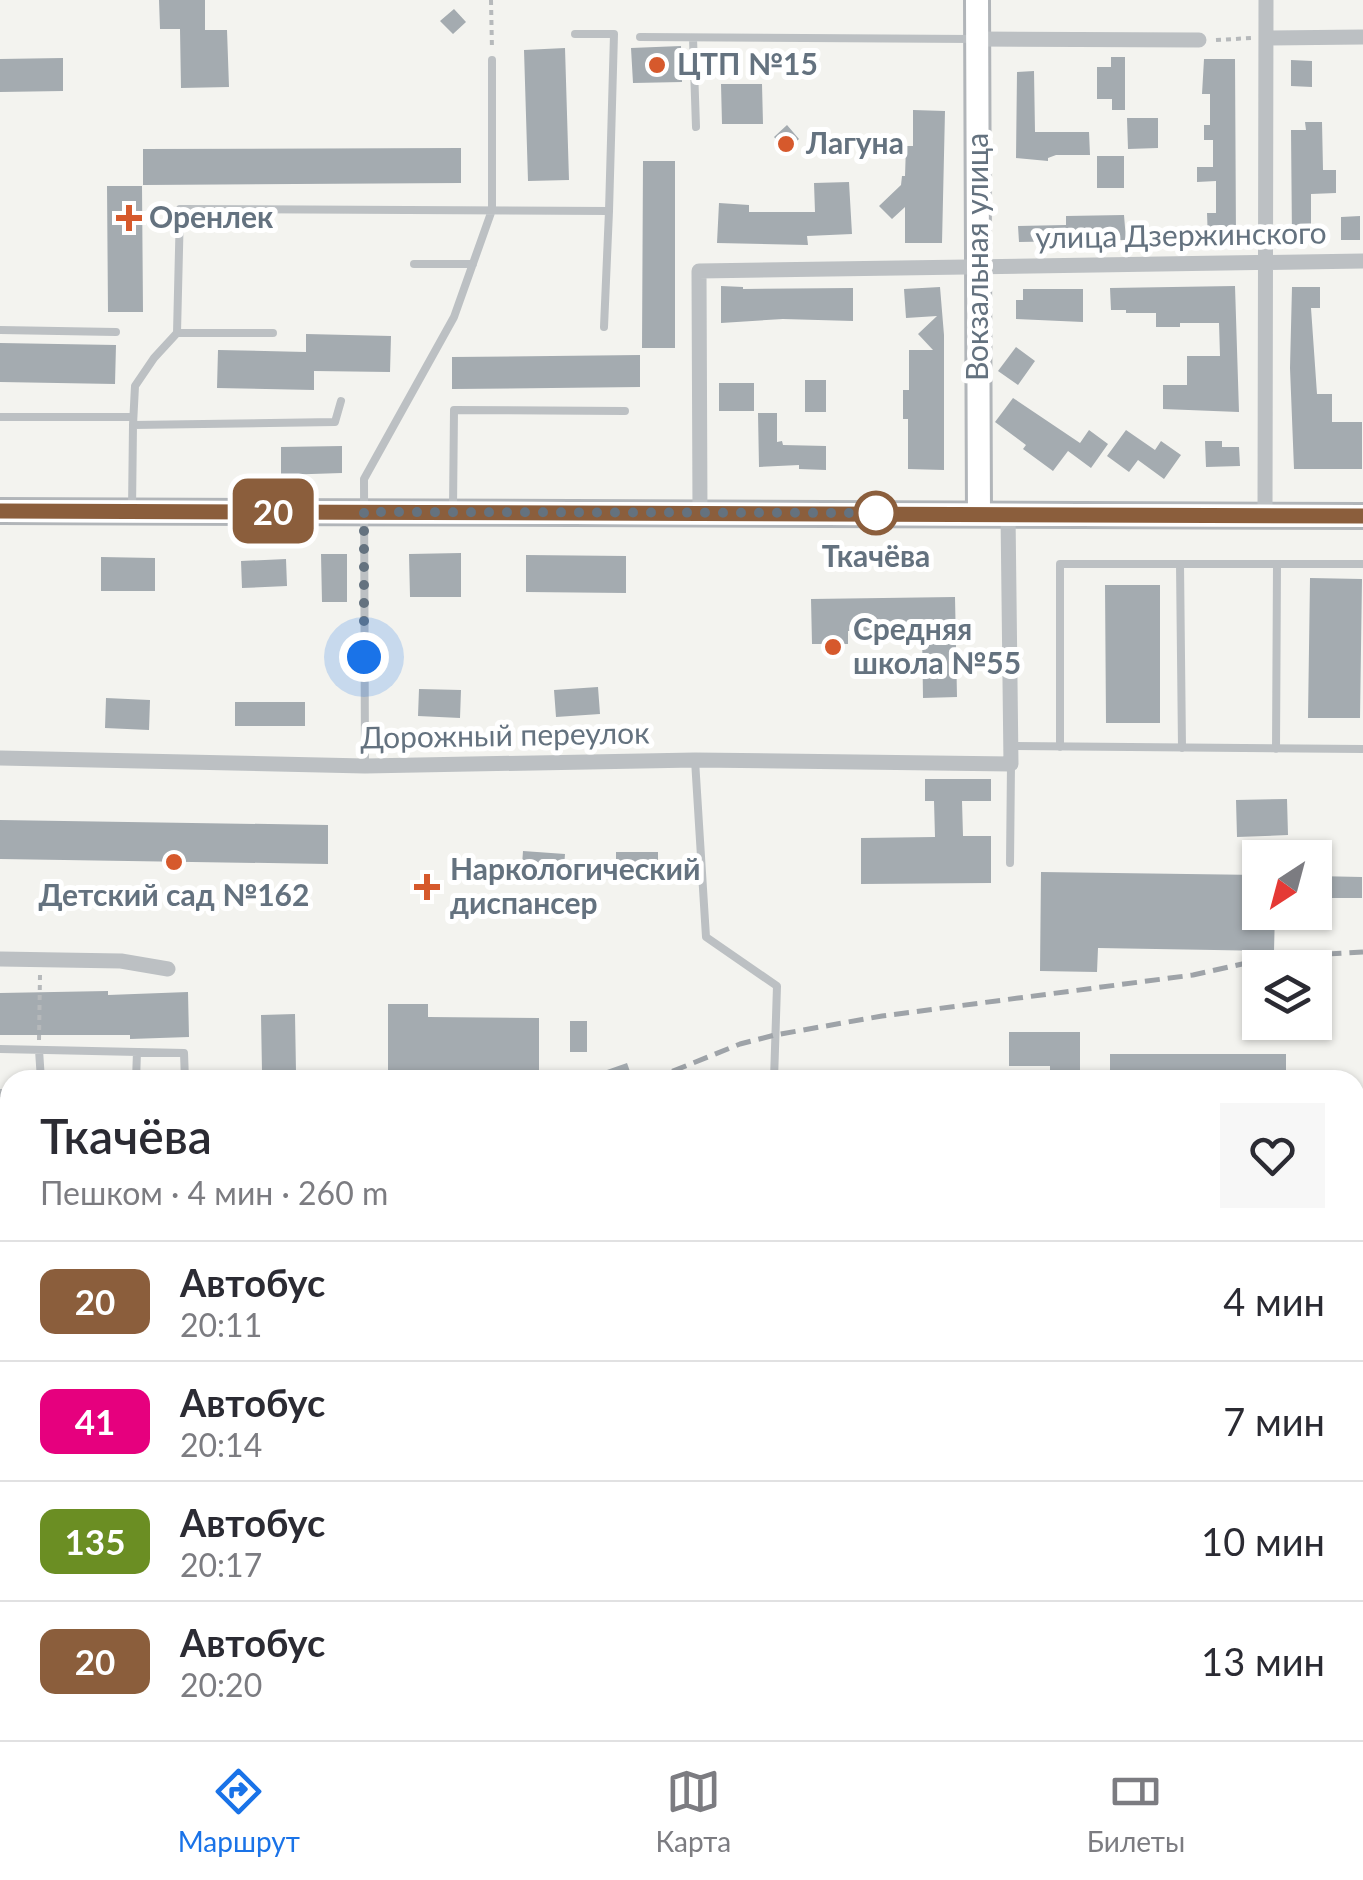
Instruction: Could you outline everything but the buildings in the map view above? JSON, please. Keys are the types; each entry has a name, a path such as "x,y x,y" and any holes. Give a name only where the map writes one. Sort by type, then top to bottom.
{"street":[{"name":"Вокзальная улица","path":"977,0 979,514"},
{"path":"1265,515 1266,0"},
{"path":"1266,38 1363,37"},
{"path":"977,39 1199,40"},
{"name":"улица Дзержинского","path":"700,511 699,272 1363,261"},
{"path":"0,511 1363,516"},
{"path":"1008,514 1012,764"},
{"name":"Дорожный переулок","path":"0,758 365,766 695,760 1012,764"},
{"path":"0,958 122,961 168,969"}],"lane":[{"path":"575,34 614,34 604,327"},
{"path":"640,38 977,39"},
{"path":"694,38 696,127"},
{"path":"365,766 364,480 454,317 492,210 492,60"},
{"path":"132,510 135,386 177,333 180,209 609,211"},
{"path":"414,264 473,264"},
{"path":"0,330 116,332"},
{"path":"177,333 273,333"},
{"path":"0,417 335,422 340,401"},
{"path":"453,512 454,410 624,410"},
{"path":"1060,747 1060,564 1363,564"},
{"path":"1180,564 1182,748"},
{"path":"1276,749 1277,564"},
{"path":"1012,746 1363,750"},
{"path":"695,760 706,937 777,986 774,1070"},
{"path":"1010,864 1012,764"},
{"path":"0,1049 184,1053 185,1070"},
{"path":"39,1050 40,1070"},
{"path":"136,1070 137,1052"}],"path":[{"path":"491,0 492,60"},
{"path":"1199,40 1266,38"},
{"path":"39,1050 40,958"}],"railway":[{"path":"676,1070 740,1044 882,1016 1193,975 1274,957 1363,952"}],"bus line":[{"name":"20","path":"0,511 1363,516"}],"place":[{"name":"ЦТП №15","path":"657,65"},
{"name":"Лагуна","path":"786,144"},
{"name":"Оренлек","path":"129,218"},
{"name":"Ткачёва","path":"876,513"},
{"name":"Средняя школа №55","path":"833,647"},
{"name":"Детский сад №162","path":"174,862"},
{"name":"Наркологический диспансер","path":"427,887"}],"route":[{"path":"364,657 364,512 892,513 876,513"}]}
